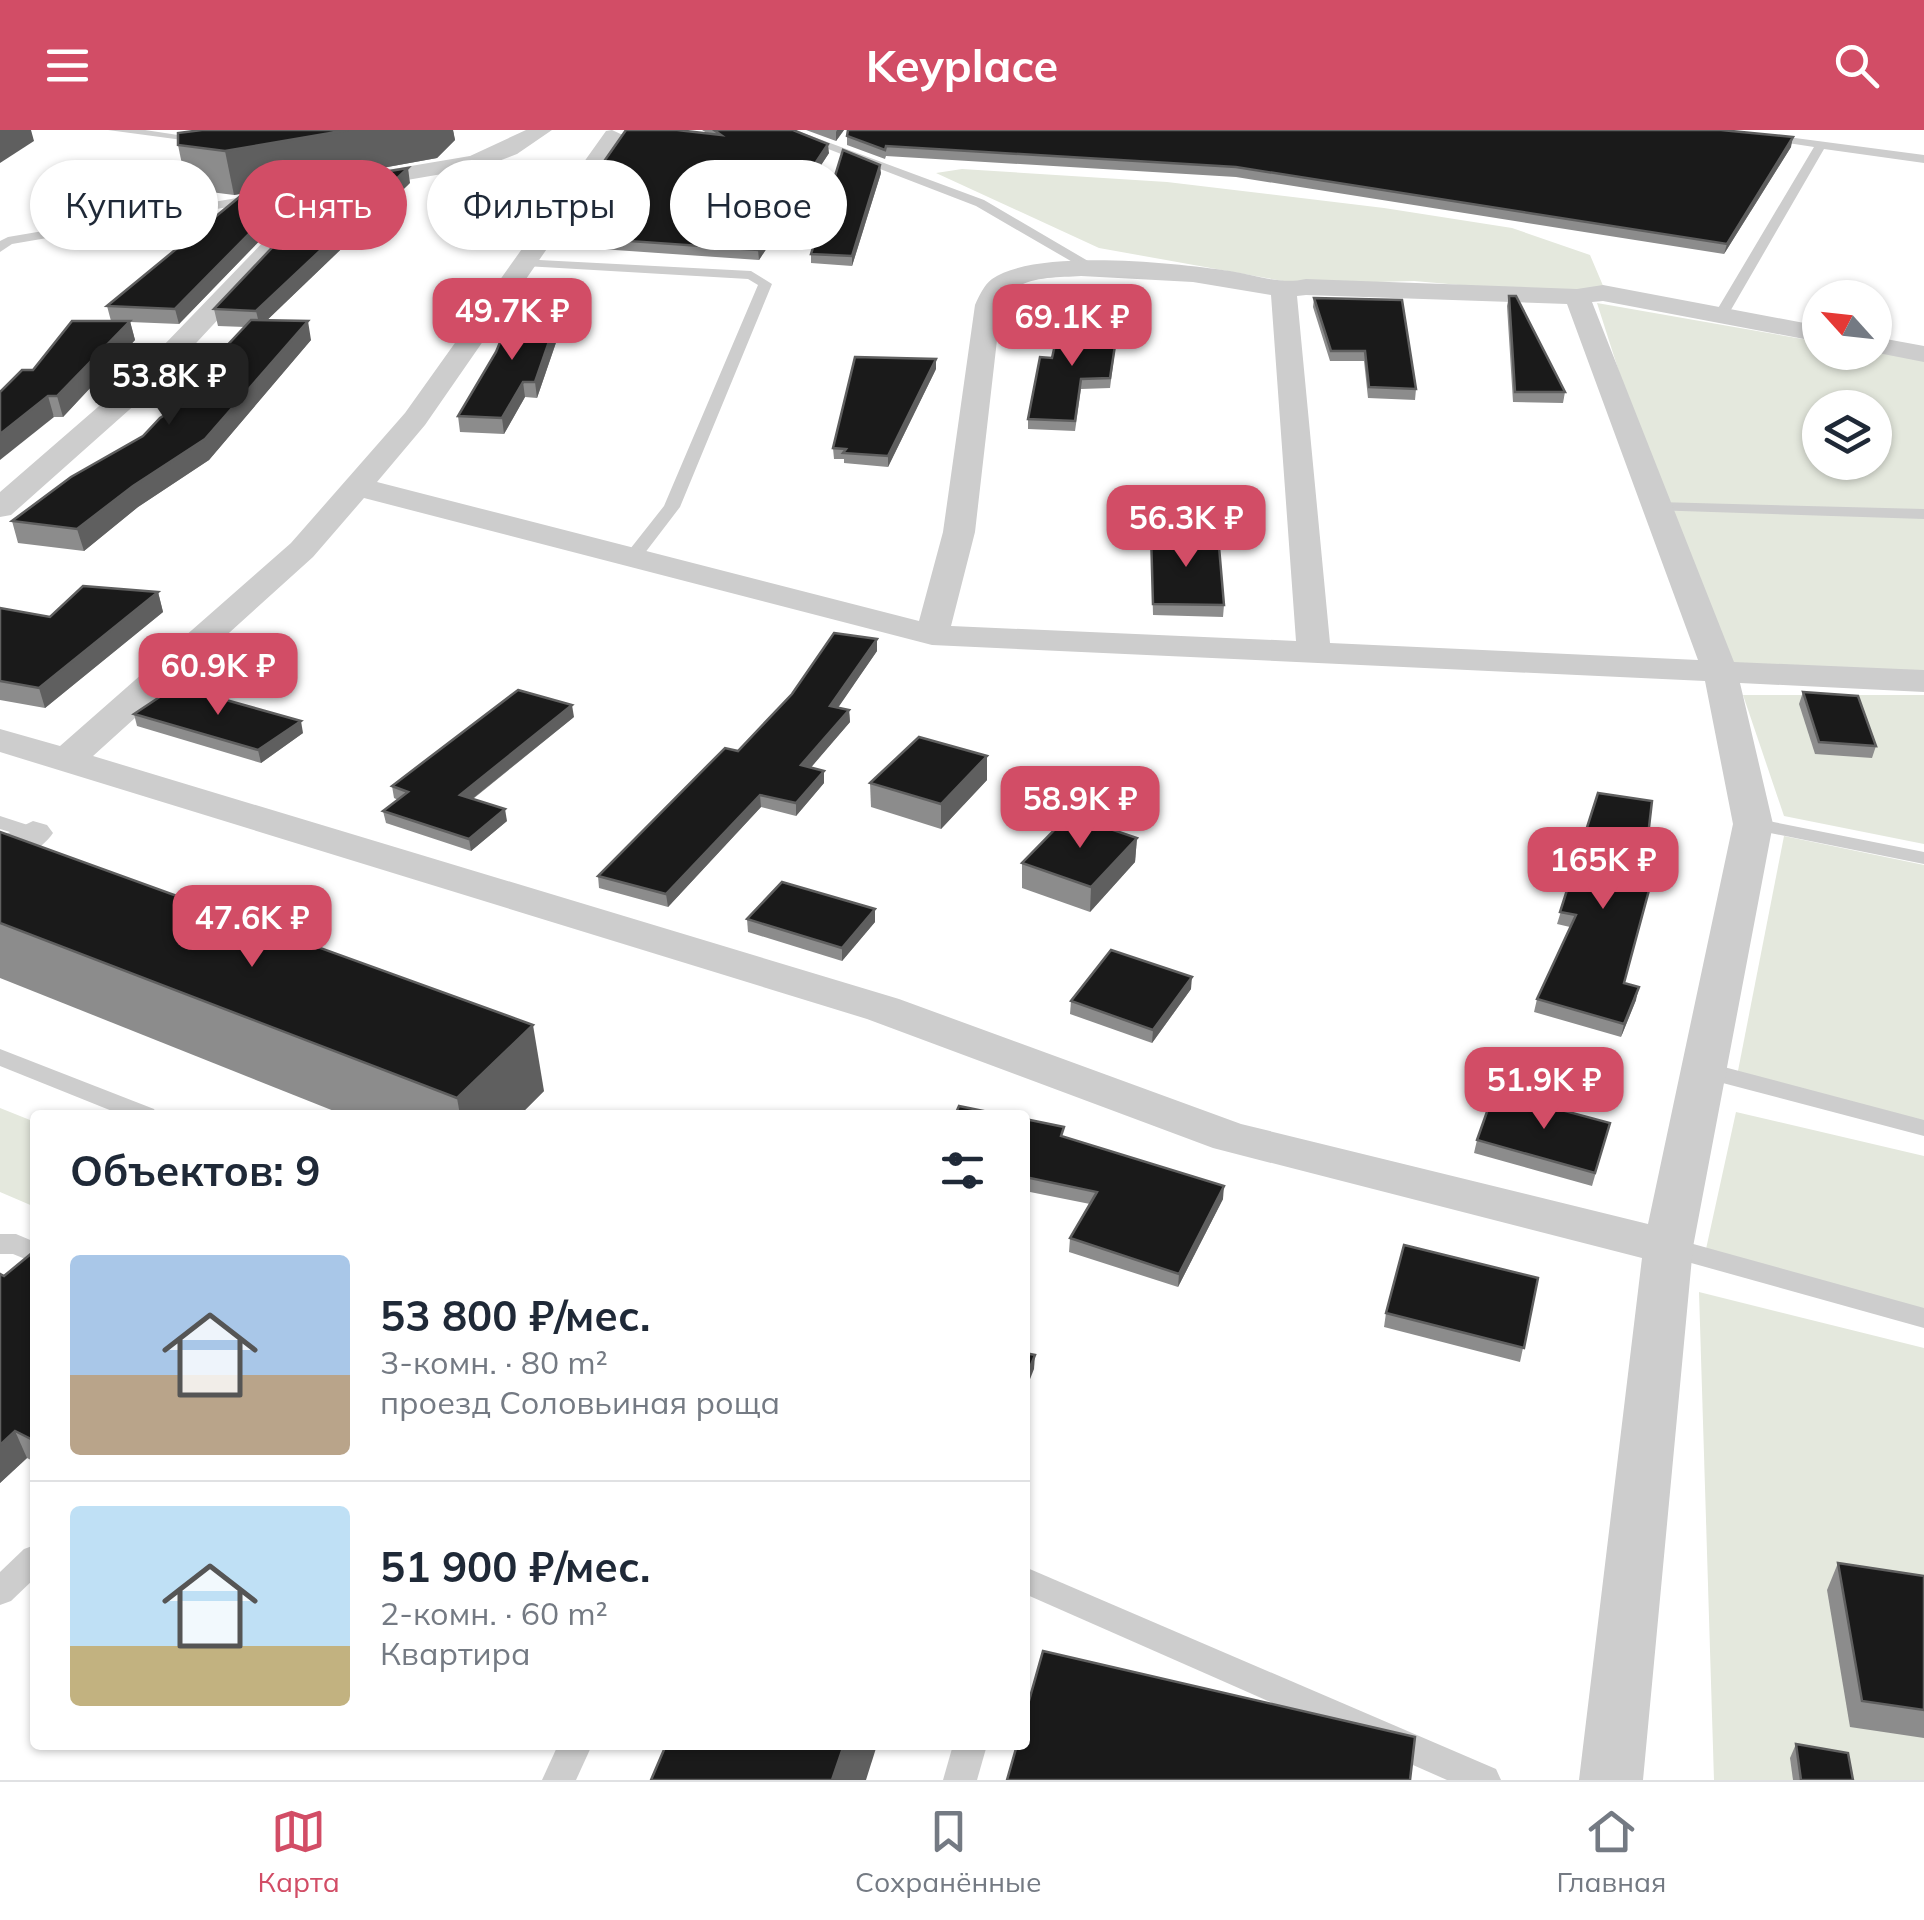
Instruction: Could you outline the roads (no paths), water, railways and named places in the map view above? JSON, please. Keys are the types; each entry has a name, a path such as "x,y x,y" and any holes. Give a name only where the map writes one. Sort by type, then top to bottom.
{"street":[{"path":"407,173 476,162 509,150 540,130"},
{"path":"66,761 302,550 414,419 614,136"},
{"path":"0,508 146,380 269,250"},
{"path":"932,635 959,532 988,305 1000,286 1032,273 1092,268 1248,282 1284,293 1306,287 1576,298 1603,293 1802,331"},
{"path":"1284,293 1314,652"},
{"path":"1576,298 1720,672 1753,824 1668,1247 1610,1780"},
{"path":"1892,347 1924,354"},
{"path":"355,486 932,635 1924,681"},
{"path":"0,740 883,1009 1230,1136 1668,1247"},
{"path":"0,855 16,827"}],"lane":[{"path":"114,130 227,143"},
{"path":"784,130 980,202 1092,268"},
{"path":"1754,136 1924,159"},
{"path":"1720,315 1822,143"},
{"path":"0,248 8,241 238,202"},
{"path":"525,262 751,275 764,284 672,507 632,558"},
{"path":"1657,507 1924,514"},
{"path":"1753,824 1924,858"},
{"path":"0,1057 133,1110"},
{"path":"1705,1070 1924,1128"},
{"path":"0,1244 16,1244 30,1251"},
{"path":"1668,1247 1924,1318"},
{"path":"0,1592 30,1563"},
{"path":"1030,1582 1484,1780"},
{"path":"559,1780 574,1750"},
{"path":"960,1780 969,1750"}]}
